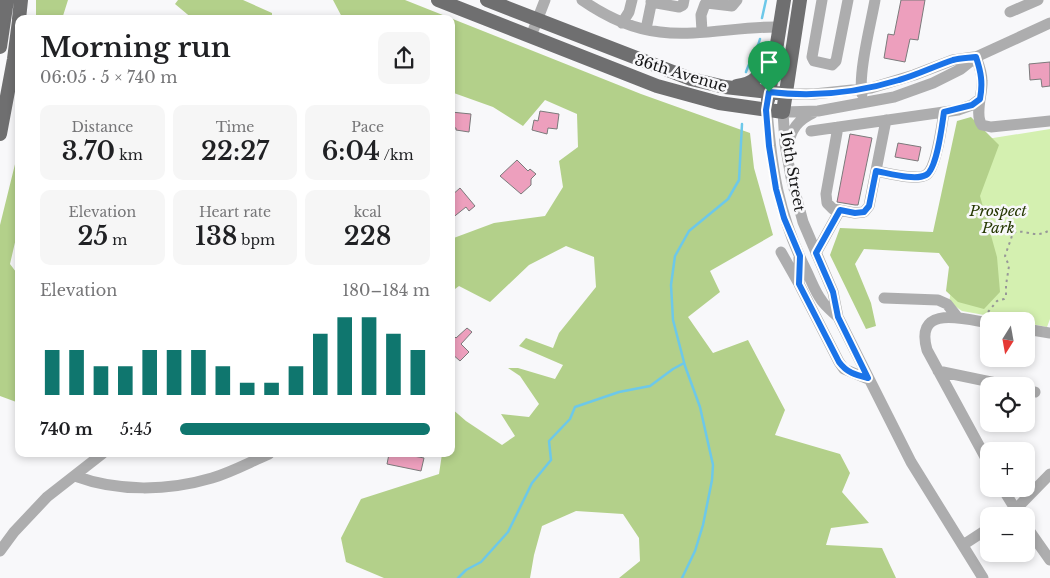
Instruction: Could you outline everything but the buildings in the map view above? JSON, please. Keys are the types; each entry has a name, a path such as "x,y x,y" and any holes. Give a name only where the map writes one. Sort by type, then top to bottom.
{"main road":[{"path":"0,47 7,0"},
{"path":"20,15 22,0"},
{"name":"36th Avenue","path":"438,0 657,86 688,96 720,103 783,112"},
{"name":"36th Avenue","path":"487,0 678,75 725,87 785,94"},
{"name":"16th Street","path":"766,110 784,0"},
{"name":"16th Street","path":"783,112 800,0"},
{"path":"725,87 747,84 757,78 762,72 779,30"},
{"path":"0,134 15,51"}],"street":[{"path":"531,36 545,0"},
{"name":"36th Avenue","path":"582,0 599,5 622,23 646,30 676,33 779,30"},
{"path":"622,23 629,12 632,0"},
{"path":"646,30 652,1 680,7 683,5 684,0"},
{"path":"702,31 701,15 705,4 732,6 737,0"},
{"path":"822,0 812,57 814,61 832,65 836,61 848,0"},
{"path":"863,104 861,89 876,0"},
{"path":"1010,12 1038,0"},
{"name":"36th Avenue","path":"783,112 818,111 894,97 933,83 961,69 976,57 1050,23"},
{"path":"976,57 982,82 979,121 986,127 1050,121"},
{"name":"36th Avenue","path":"785,94 814,94 861,89 899,80 953,60 976,57"},
{"path":"811,131 944,112 972,105 980,99"},
{"name":"16th Street","path":"766,110 769,146 776,189 784,218 821,300 838,317"},
{"path":"790,177 788,149 790,133 801,119 818,111"},
{"name":"16th Street","path":"783,112 790,177 803,222 833,292 838,317 911,462 983,578"},
{"path":"876,171 914,177 926,175 933,168 944,112"},
{"path":"838,126 826,194 827,203 833,209 855,213 864,212 869,206 886,120"},
{"path":"816,253 840,210"},
{"name":"16th Street","path":"781,252 839,362 844,369 868,378"},
{"name":"16th Street","path":"799,284 800,256"},
{"path":"884,298 938,300 947,304 958,318"},
{"path":"980,321 948,316 937,318 932,321 925,332 924,342 926,350 980,448"},
{"path":"1035,330 1050,333"},
{"path":"938,371 980,380"},
{"path":"0,551 14,532 47,497 98,457"},
{"path":"75,476 91,482 122,487 165,487 212,478 263,457"},
{"path":"1020,507 1050,474"},
{"path":"963,545 980,534"},
{"path":"1035,539 1050,560"}],"path":[{"path":"991,312 998,301 1004,299 1006,295 1009,266 1005,256 1014,233 1018,231 1040,235 1050,230"}],"green space":[{"path":"36,0 68,0 63,15 36,15"},
{"path":"178,0 243,0 272,13 272,15 188,15 175,4"},
{"path":"333,0 405,0 443,15 341,15"},
{"path":"455,20 641,94 750,133 754,168 773,235 710,271 720,292 688,317 713,353 748,340 785,410 775,435 840,454 850,473 842,492 869,523 831,528 826,545 882,548 896,578 619,578 640,561 639,538 623,514 576,511 542,526 530,578 384,578 346,562 341,538 361,499 439,474 442,457 455,457 455,411 502,445 515,436 501,414 529,417 539,404 520,376 508,368 518,368 555,379 563,365 519,346 526,338 553,348 559,333 596,287 594,257 566,246 529,265 490,302 459,286 455,289 455,238 494,223 545,216 563,187 559,161 578,147 577,114 545,100 523,126 493,107 455,93"},
{"path":"971,117 999,145 980,196 997,257 1000,292 984,309 958,302 946,291 949,267 939,253 864,249 855,264 871,303 876,326 866,329 830,255 840,228 933,232 957,121"},
{"name":"Prospect Park","path":"1050,129 1050,319 1047,327 1035,325 1035,312 980,312 980,314 962,311 949,302 956,264 962,143"},
{"path":"15,164 15,242 10,264 15,271 15,402 0,396 0,225"}],"waterway":[{"path":"762,18 766,0"},
{"path":"746,72 760,39"},
{"path":"682,578 695,551 703,525 713,465 700,407 685,366 673,320 671,285 675,256 689,231 728,199 739,180 742,124"},
{"path":"458,578 466,570 481,562 508,532 532,483 551,460 549,441 570,419 575,407 619,392 650,386 684,363"}],"route":[{"path":"976,57 982,82 980,99 972,105 944,112 933,168 926,175 914,177 876,171 869,206 864,212 855,213 840,210 816,253 833,292 838,317 868,378 844,369 799,284 800,256 784,218 776,189 769,146 766,110 769,92 794,95 871,88 914,75 953,60 976,57"}]}
